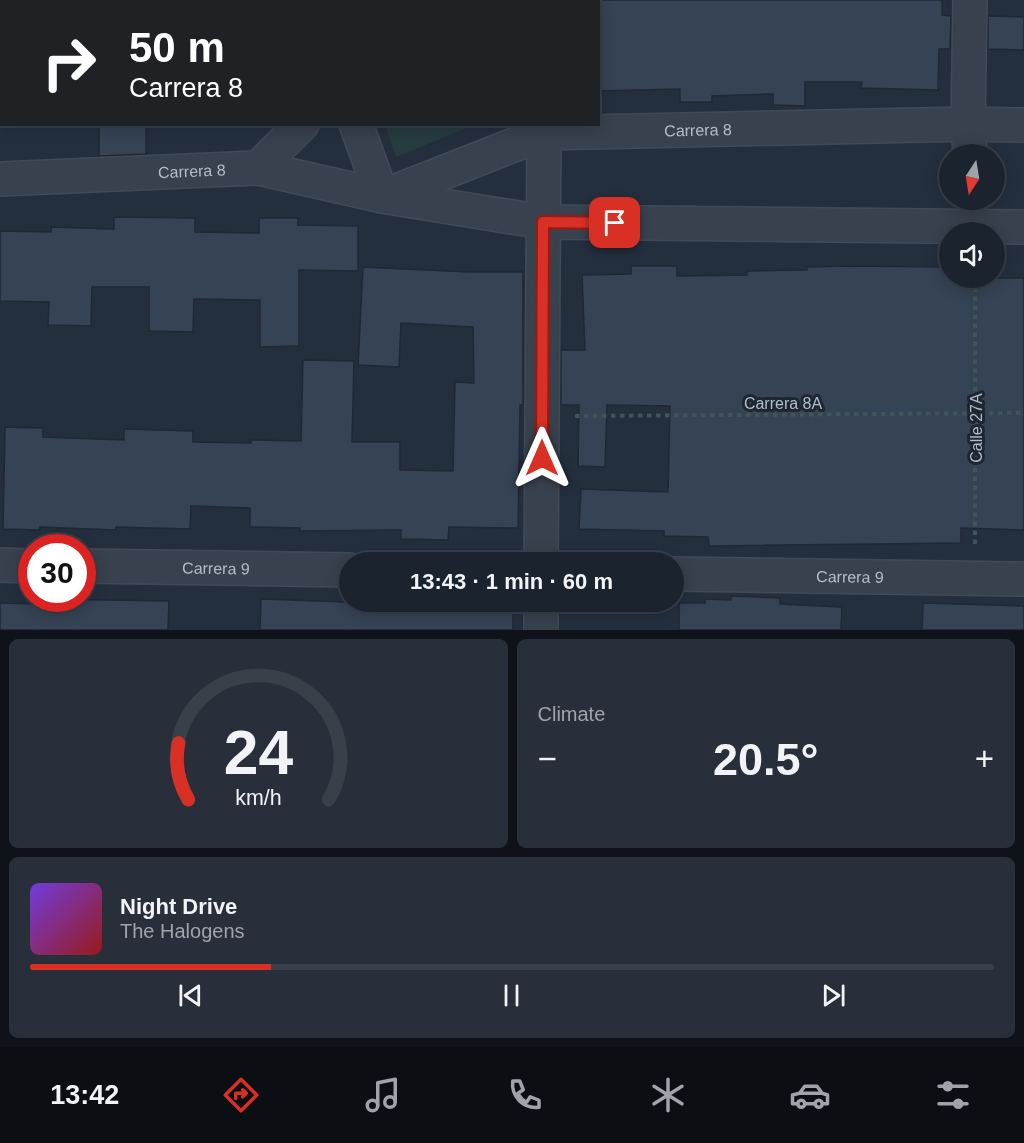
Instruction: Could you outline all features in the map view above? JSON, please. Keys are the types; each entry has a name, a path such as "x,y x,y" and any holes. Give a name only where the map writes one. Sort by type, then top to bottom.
{"street":[{"path":"969,139 970,0"},
{"name":"Carrera 8","path":"382,196 544,133 969,139 1024,125"},
{"path":"258,168 300,126"},
{"path":"357,126 382,196"},
{"path":"541,552 544,133"},
{"name":"Carrera 8","path":"0,179 258,168 382,196 543,222 974,213 1024,227"},
{"path":"0,565 18,566"},
{"name":"Carrera 9","path":"96,566 339,570"},
{"name":"Carrera 9","path":"684,574 1024,579"},
{"path":"541,612 541,630"}],"path":[{"name":"Calle 27A","path":"975,288 975,578"},
{"name":"Carrera 8A","path":"542,416 1024,413"}],"green space":[{"path":"386,126 472,126 396,157"}],"building":[{"path":"600,0 942,0 942,15 951,16 950,49 939,49 938,90 861,88 862,82 805,82 805,106 773,105 773,94 712,96 712,102 680,102 680,89 600,91"},
{"path":"988,16 1024,17 1024,50 988,49"},
{"path":"99,126 146,126 146,154 99,156"},
{"path":"114,217 195,218 195,232 259,233 259,218 298,218 298,225 358,226 358,271 299,270 299,346 260,347 260,300 194,299 193,332 149,331 149,287 92,287 91,326 48,325 49,302 0,301 0,231 51,232 51,227 114,229"},
{"path":"631,266 677,266 677,276 747,275 747,271 807,270 807,267 939,267 939,288 1005,288 1005,278 1024,278 1024,530 961,528 961,543 709,546 708,537 664,536 664,531 579,529 581,489 668,492 670,406 607,405 605,467 578,466 579,405 561,405 561,350 585,350 582,275 631,274"},
{"path":"363,267 523,272 523,405 520,405 518,528 449,527 448,540 401,539 401,530 300,531 300,528 250,527 250,508 191,506 190,529 116,527 116,530 40,527 40,530 3,529 5,427 43,428 43,437 124,440 124,429 193,431 193,442 301,441 303,360 354,361 352,442 400,442 400,470 453,471 455,382 474,383 473,327 401,323 399,367 358,365"},
{"path":"731,596 780,598 780,604 842,607 841,630 679,630 679,612 684,612 684,603 705,603 705,599 731,600"},
{"path":"261,599 339,602 339,612 513,612 513,630 260,630"},
{"path":"96,600 169,601 168,630 0,630 0,603 18,603 18,612 96,612"},
{"path":"923,603 1024,606 1024,630 922,630"}],"route":[{"path":"542,458 543,222 615,223"}]}
